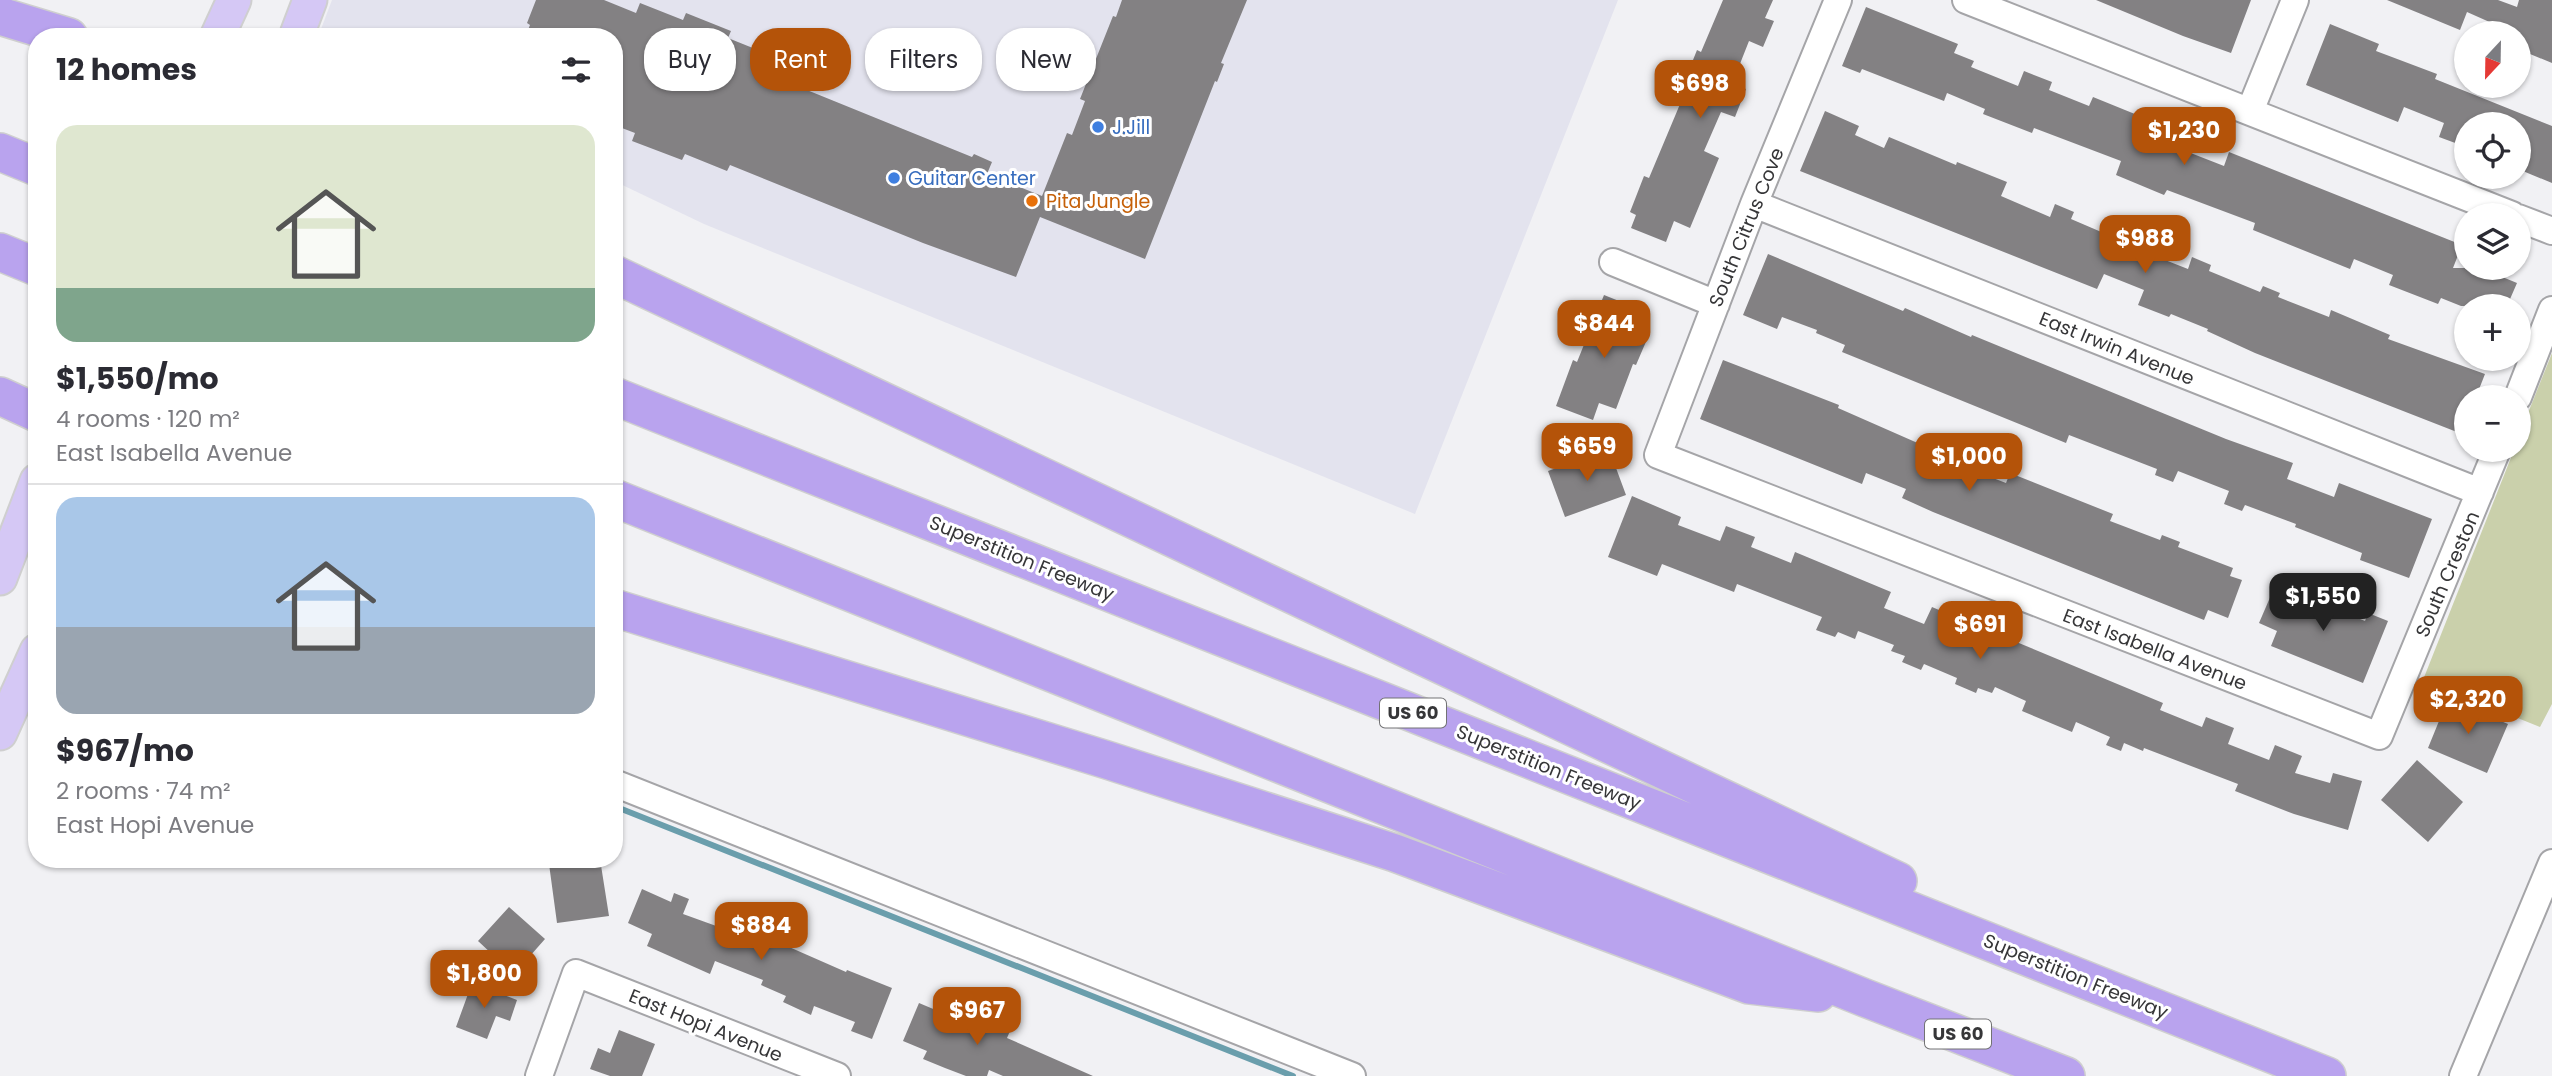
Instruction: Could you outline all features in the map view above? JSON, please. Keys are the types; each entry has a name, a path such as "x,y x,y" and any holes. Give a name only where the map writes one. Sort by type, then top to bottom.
{"highway":[{"path":"0,16 39,28"},
{"path":"0,152 28,163"},
{"path":"0,252 28,263"},
{"path":"623,278 2212,1030"},
{"path":"0,396 28,409"},
{"name":"Superstition Freeway","path":"623,400 2327,1076"},
{"name":"US 60","path":"623,502 2066,1076"},
{"path":"623,611 1107,760 1395,853 1749,985 1865,998"}],"main road":[{"path":"221,28 234,0"},
{"path":"299,28 310,0"},
{"path":"0,578 28,505"},
{"path":"0,733 28,671"}],"street":[{"name":"South Citrus Cove","path":"1658,455 1754,204 1839,0"},
{"path":"1966,0 2482,203"},
{"path":"2250,111 2295,0"},
{"name":"East Irwin Avenue","path":"1754,204 2480,492"},
{"path":"2531,223 2552,231"},
{"path":"1613,262 1716,304"},
{"path":"2523,385 2552,310"},
{"name":"East Isabella Avenue","path":"1658,455 2379,736"},
{"name":"South Creston","path":"2379,736 2492,462"},
{"path":"623,787 1352,1076"},
{"path":"2468,1065 2552,863"},
{"name":"East Hopi Avenue","path":"539,1076 576,973 837,1076"}],"shaded area":[{"path":"332,0 1618,0 1415,514 704,224 623,185 623,28 321,28"}],"green space":[{"path":"2552,353 2552,704 2540,727 2423,680 2509,462 2531,462 2531,406"}],"building":[{"path":"536,0 604,0 636,13 640,3 683,20 686,13 724,28 644,28 644,91 736,91 736,41 750,47 750,91 809,91 972,157 974,154 992,162 987,174 1042,196 1067,133 1072,135 1085,101 1080,99 1083,91 1096,91 1096,59 1122,0 1247,0 1221,63 1224,64 1217,82 1215,81 1145,259 1040,217 1016,277 923,243 730,165 727,171 685,154 682,160 632,141 635,133 623,128 623,28 529,28 530,25 527,23"},
{"path":"1723,0 1773,0 1765,18 1774,21 1763,47 1749,41 1732,84 1746,89 1735,117 1721,112 1704,151 1719,158 1690,228 1674,221 1666,242 1631,228 1636,215 1630,212 1644,176 1649,178 1683,97 1679,95 1697,50 1701,52"},
{"path":"2096,0 2251,0 2231,53"},
{"path":"2387,0 2498,0 2517,7 2519,0 2552,0 2552,63 2531,54 2531,21 2487,21 2467,12 2464,21 2454,21 2454,28"},
{"path":"1866,7 1958,44 1954,53 1974,61 1971,67 2018,86 2024,71 2052,82 2049,90 2089,106 2093,97 2189,136 2183,150 2224,166 2229,152 2454,242 2454,280 2510,280 2517,283 2512,294 2454,294 2454,303 2441,298 2438,304 2389,285 2393,275 2354,259 2350,269 2253,230 2255,223 2167,190 2164,195 2116,175 2121,161 2034,128 2032,133 1983,114 1985,109 1947,93 1944,101 1862,69 1860,73 1842,66"},
{"path":"2330,24 2379,44 2376,51 2437,74 2435,79 2454,87 2454,98 2482,98 2517,112 2454,112 2454,143 2439,137 2444,123 2404,107 2398,122 2306,85"},
{"path":"1825,111 1859,126 1855,135 1884,148 1889,137 1956,165 1957,162 2007,182 2001,196 2050,217 2055,204 2074,212 2071,219 2106,234 2109,226 2128,234 2125,241 2139,247 2137,249 2188,269 2192,257 2211,265 2209,271 2260,292 2263,286 2280,293 2278,297 2329,317 2331,310 2390,335 2388,339 2454,363 2454,371 2477,371 2485,374 2481,385 2454,385 2454,431 2255,353 2171,314 2169,317 2138,305 2144,290 2104,274 2097,289 1800,171"},
{"path":"2531,118 2552,126 2552,183 2531,174"},
{"path":"1768,254 1903,311 1905,308 2226,439 2293,463 2287,479 2334,497 2339,483 2432,519 2409,578 2360,560 2362,553 2295,527 2296,524 2245,505 2242,511 2224,504 2229,491 2178,471 2173,482 2155,475 2157,469 2069,435 2066,443 1842,352 1845,345 1816,333 1817,330 1782,317 1777,329 1743,315"},
{"path":"1604,295 1644,311 1636,332 1648,337 1636,365 1633,364 1616,409 1599,403 1593,420 1556,406 1573,360 1577,362"},
{"path":"1723,360 1839,405 1838,408 1954,459 1957,452 1976,460 1972,470 2006,483 2010,473 2113,514 2110,521 2160,540 2162,535 2180,542 2178,547 2233,568 2230,576 2242,580 2228,618 2208,610 2204,620 1933,512 1902,498 1906,489 1866,473 1862,484 1700,419"},
{"path":"1609,449 1626,495 1565,517 1548,471"},
{"path":"1632,496 1681,517 1678,525 1720,541 1726,526 1755,537 1751,547 1791,563 1795,552 1891,592 1884,608 1924,624 1932,607 1960,619 1956,628 1998,645 2002,636 2163,703 2160,710 2202,727 2206,717 2234,728 2228,744 2269,760 2275,745 2302,756 2295,773 2330,783 2333,773 2362,781 2348,830 2294,814 2235,791 2238,784 2144,748 2143,751 2124,743 2121,751 2106,745 2110,737 2076,722 2072,732 2022,711 2026,701 1995,687 1992,693 1978,688 1976,693 1955,684 1957,678 1924,664 1921,670 1902,662 1905,656 1891,651 1894,645 1858,631 1855,639 1838,632 1835,637 1816,630 1822,617 1737,584 1734,592 1662,564 1657,576 1608,557"},
{"path":"2275,586 2301,596 2304,589 2323,597 2320,603 2365,621 2368,613 2388,621 2363,683 2271,646 2277,631 2259,623"},
{"path":"2448,699 2508,724 2487,773 2428,748"},
{"path":"2417,760 2463,802 2428,842 2381,800"},
{"path":"550,868 601,868 609,916 557,923"},
{"path":"642,889 671,902 674,893 689,899 683,914 719,927 723,914 745,922 742,931 779,945 780,943 846,972 847,970 892,988 872,1039 851,1031 855,1022 814,1006 811,1015 783,1002 786,996 761,985 763,980 715,961 710,974 647,946 652,934 628,923"},
{"path":"509,907 545,939 530,956 523,950 507,968 478,941"},
{"path":"472,983 517,1000 510,1021 496,1016 487,1039 456,1027"},
{"path":"919,1003 938,1011 940,1005 985,1024 986,1021 1010,1031 1007,1038 1093,1076 1003,1076 989,1070 987,1076 966,1076 923,1059 927,1051 903,1041"},
{"path":"619,1030 655,1044 642,1076 610,1076 590,1069 598,1048 610,1053"}],"waterway":[{"path":"623,810 1293,1076"}],"place":[{"name":"J.Jill","path":"1098,127"},
{"name":"Guitar Center","path":"894,178"},
{"name":"Pita Jungle","path":"1032,201"}]}
